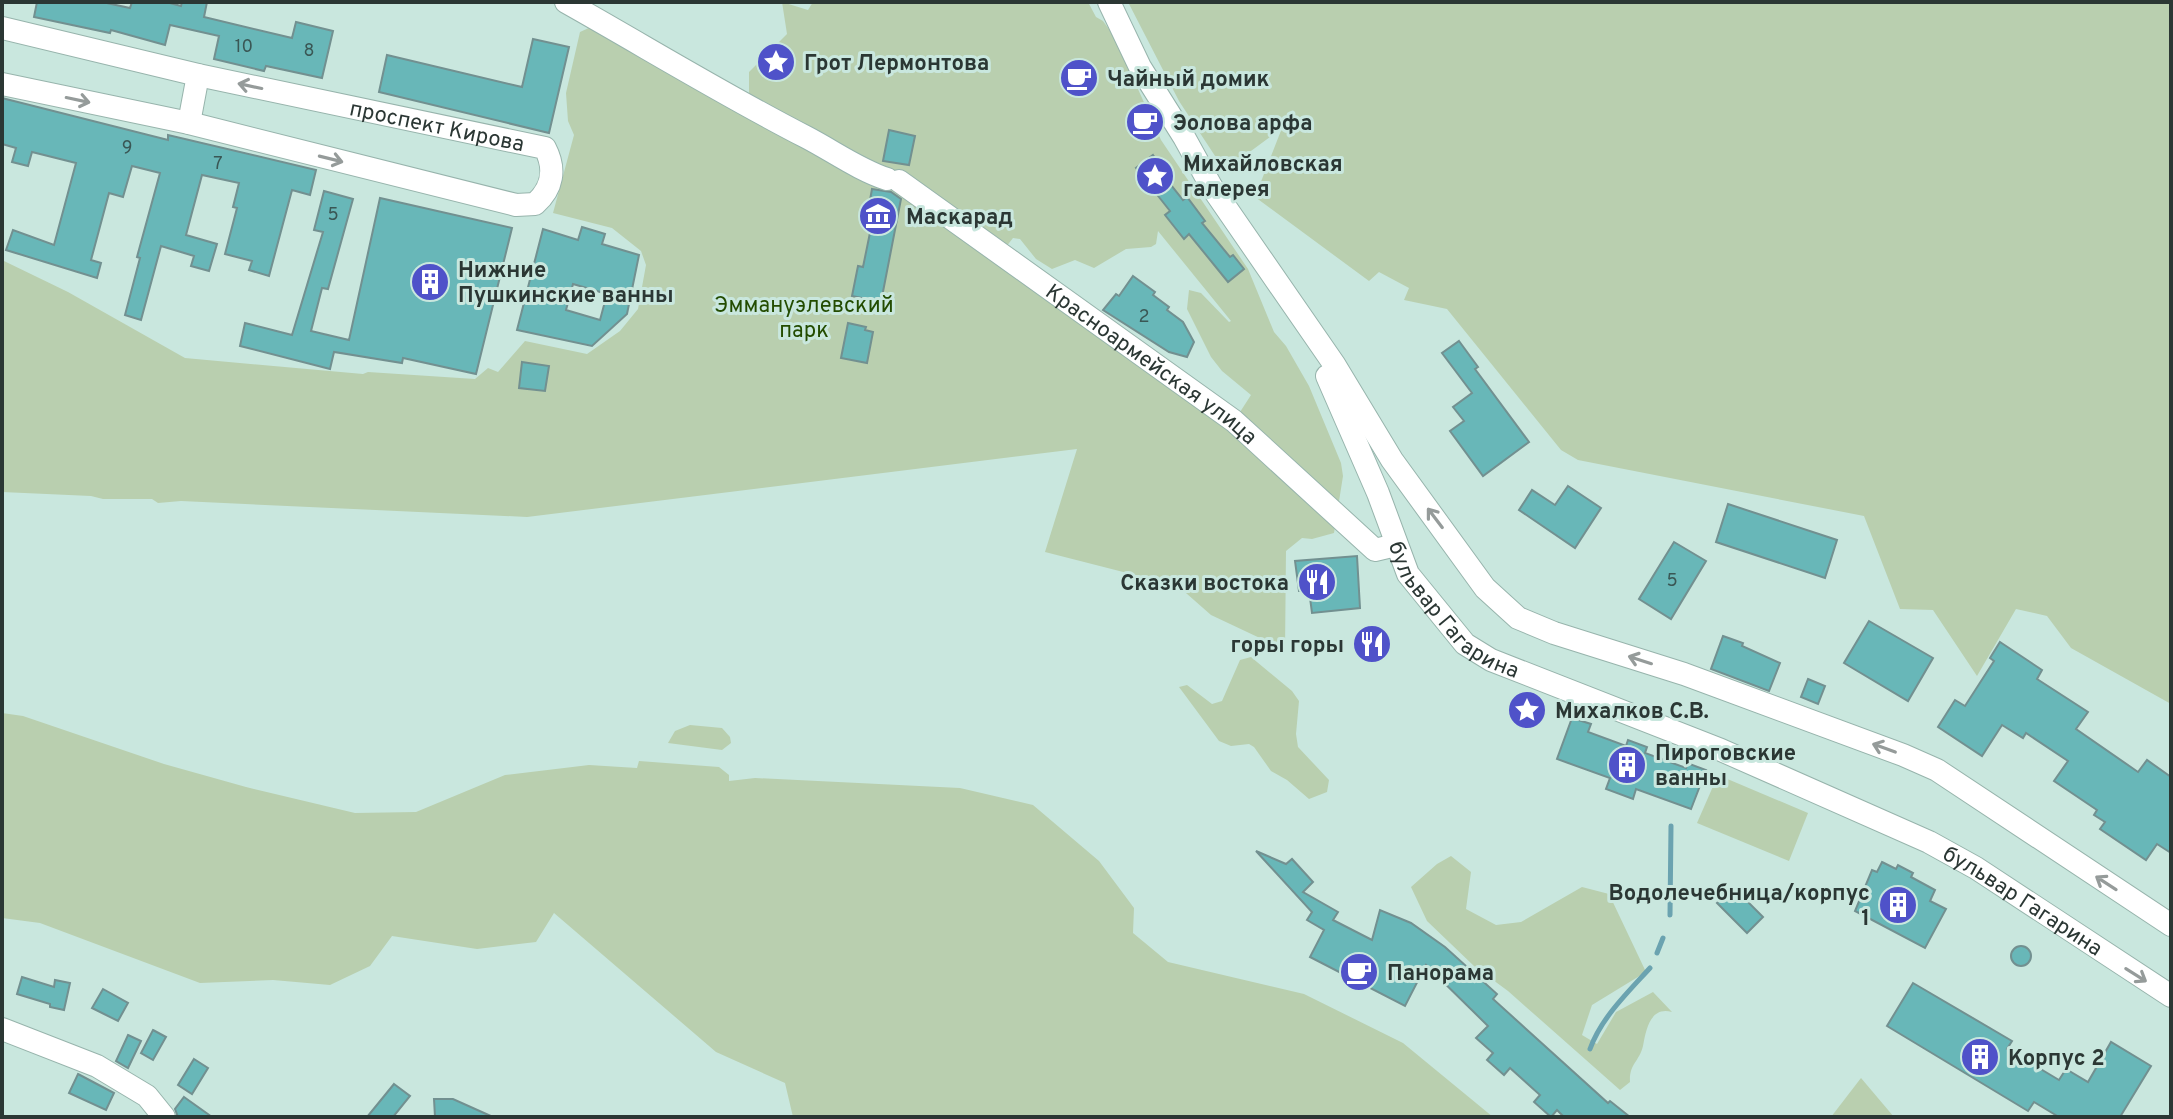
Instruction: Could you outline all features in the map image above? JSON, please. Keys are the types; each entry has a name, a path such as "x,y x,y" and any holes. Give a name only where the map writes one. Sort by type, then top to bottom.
{"street":[{"name":"Красноармейская улица","path":"566,2 869,173 893,180 1234,421 1375,550 1396,545"},
{"name":"бульвар Гагарина","path":"1109,2 1140,67 1211,186 1364,411 1392,460 1485,588 1518,618 1767,704 1937,770 2171,925"},
{"name":"проспект Кирова","path":"2,28 198,75 545,148 553,173 545,196 535,204 516,205 189,123 2,84"},
{"path":"189,123 198,75"},
{"name":"бульвар Гагарина","path":"1296,310 1343,408 1408,574 1437,614 1465,644 1491,660 1721,750 1929,842 1976,868 2171,996"},
{"path":"2,1029 97,1066 147,1096 164,1117"}],"green space":[{"name":"Эммануэлевский парк","path":"782,2 808,10 813,2 1088,2 1096,17 1114,36 1161,140 1248,269 1274,332 1286,346 1309,386 1341,463 1343,476 1334,533 1312,539 1302,538 1286,551 1285,650 1211,615 1178,586 1045,552 1077,449 527,517 181,501 158,503 152,499 2,492 4,261 68,292 185,358 363,374 475,379 488,368 498,372 525,341 587,354 620,331 638,309 646,265 641,251 612,228 553,213 574,135 568,121 566,93 580,32 591,27 749,111 749,72 787,34","holes":["1158,231 1231,321 1201,293 1189,290 1187,309 1211,357 1222,371 1251,395 1231,426 1006,247 1013,238 1020,239 1036,259 1052,269 1075,260 1094,268 1126,249 1151,247 1156,244"]},
{"path":"1128,2 2171,2 2171,704 2071,648 2047,616 2016,609 1977,676 1933,610 1900,609 1864,516 1578,460 1561,450 1447,309 1404,300 1409,288 1379,272 1369,281 1255,197 1282,128 1236,162 1217,159 1179,101"},
{"path":"1251,657 1292,691 1299,701 1298,747 1329,780 1327,792 1309,799 1271,771 1254,747 1249,744 1231,746 1219,741 1179,687 1187,685 1212,704 1222,701 1240,660"},
{"path":"2,713 23,716 164,764 355,813 416,812 505,775 589,765 637,768 639,761 719,767 729,775 729,781 755,778 960,788 1033,805 1099,861 1134,908 1133,933 1168,962 1304,994 1403,1043 1493,1117 793,1117 785,1083 716,1052 554,913 536,942 477,949 392,936 370,966 330,985 273,980 200,983 40,923 2,918"},
{"path":"690,725 722,728 731,743 722,750 668,743 675,731"},
{"path":"1718,775 1808,813 1789,861 1697,823"},
{"path":"1451,856 1471,872 1466,909 1496,925 1521,922 1582,887 1609,894 1646,972 1592,1005 1582,1035 1597,1044 1616,1012 1653,992 1672,1012 1659,1013 1650,1021 1631,1071 1630,1082 1620,1090 1508,991 1474,966 1427,921 1411,887"},
{"path":"1861,1078 1894,1117 1831,1117"}],"building":[{"path":"37,2 102,2 130,8 132,2 166,2 181,6 182,2 207,2 204,17 292,38 296,22 333,31 322,78 266,66 264,71 214,59 219,36 170,25 165,45 111,30 110,33 34,17"},
{"path":"533,39 569,47 549,133 379,92 387,55 522,87"},
{"name":"Чайный домик","path":"1082,64 1092,83 1076,92 1066,74"},
{"path":"2,98 168,140 168,135 316,170 310,195 292,190 269,276 249,270 252,261 225,254 237,208 233,207 239,183 202,175 186,235 217,244 209,271 191,266 194,256 161,246 141,320 125,315 160,173 132,166 123,197 109,193 91,260 101,263 97,278 6,250 13,230 54,245 76,163 32,152 28,166 12,162 16,148 2,144"},
{"path":"889,130 915,136 909,165 883,161"},
{"path":"1153,155 1163,168 1160,171 1183,200 1187,197 1205,221 1202,223 1244,269 1228,282 1189,234 1184,239 1165,215 1170,211 1136,168"},
{"path":"872,189 891,192 901,199 881,302 852,296 858,266 863,267 873,218 867,217"},
{"name":"Нижние Пушкинские ванны","path":"324,191 353,199 328,289 322,288 311,331 349,340 380,198 512,228 476,374 403,358 402,363 334,352 330,369 240,346 245,323 292,335 323,232 314,230"},
{"path":"582,227 605,234 602,244 639,255 627,314 592,346 517,330 543,229 578,240","holes":["573,284 607,294 600,320 566,310"]},
{"path":"1133,276 1155,292 1153,295 1169,307 1167,310 1183,322 1194,342 1187,357 1169,352 1103,310 1116,294 1119,296"},
{"path":"848,323 873,332 867,363 841,358"},
{"path":"1459,341 1478,367 1475,369 1529,442 1483,476 1450,431 1464,421 1453,407 1472,393 1442,353"},
{"path":"522,362 549,366 545,391 519,388"},
{"path":"1568,486 1601,508 1575,548 1519,510 1532,490 1555,505"},
{"path":"1728,504 1837,540 1825,578 1716,542"},
{"path":"1674,542 1706,561 1671,619 1639,599"},
{"path":"1357,556 1360,608 1312,613 1309,590 1299,591 1295,561"},
{"path":"1869,621 1933,658 1908,701 1844,663"},
{"path":"1723,636 1780,663 1769,691 1711,669"},
{"path":"2000,642 2042,670 2037,679 2088,712 2076,729 2138,772 2147,760 2171,777 2171,853 2157,844 2146,860 2100,829 2105,822 2094,815 2097,810 2054,781 2068,761 2026,733 2023,738 2002,725 1982,756 1938,727 1955,700 1965,706 1994,661 1990,658"},
{"path":"1808,679 1825,686 1818,704 1801,697"},
{"name":"Пироговские ванны","path":"1572,718 1591,724 1588,732 1626,746 1628,740 1647,747 1645,753 1686,768 1687,763 1706,770 1691,809 1636,789 1633,799 1606,789 1610,778 1557,759"},
{"path":"1256,851 1286,864 1292,859 1313,882 1303,892 1338,912 1333,920 1372,940 1380,910 1411,923 1445,947 1497,994 1493,999 1608,1103 1610,1101 1630,1117 1564,1117 1557,1110 1551,1117 1534,1102 1540,1095 1510,1068 1504,1075 1487,1060 1493,1053 1476,1038 1488,1026 1426,965 1405,1006 1310,957 1324,930 1307,920 1312,912"},
{"name":"Водолечебница/корпус 1","path":"1882,862 1896,869 1898,865 1913,873 1911,877 1935,890 1930,901 1946,909 1925,948 1855,911 1872,870 1877,872"},
{"path":"1733,887 1763,917 1747,933 1717,903"},
{"path":"2021,946 2028,949 2031,956 2028,963 2021,966 2014,963 2011,956 2014,949"},
{"path":"22,977 54,987 55,980 70,983 64,1010 17,994"},
{"name":"Корпус 2","path":"1913,983 2012,1041 2007,1049 2059,1080 2066,1069 2088,1082 2111,1042 2151,1066 2120,1117 2059,1117 2034,1102 2028,1111 1887,1026"},
{"path":"103,989 128,1003 118,1021 92,1008"},
{"path":"153,1030 166,1037 153,1060 141,1053"},
{"path":"128,1035 141,1041 128,1068 116,1061"},
{"path":"194,1059 208,1068 192,1094 178,1085"},
{"path":"78,1074 114,1093 106,1110 69,1093"},
{"path":"394,1084 410,1096 393,1117 367,1117"},
{"path":"184,1097 212,1117 178,1117 175,1109"},
{"path":"434,1099 453,1099 493,1117 435,1117"}],"waterway":[{"path":"1670,915 1671,826"},
{"path":"1657,953 1663,938"},
{"path":"1590,1049 1608,1016 1650,968"}],"place":[{"name":"Грот Лермонтова","path":"776,62"},
{"name":"Чайный домик","path":"1079,78"},
{"name":"Эолова арфа","path":"1145,122"},
{"name":"Михайловская галерея","path":"1155,176"},
{"name":"Маскарад","path":"878,216"},
{"name":"Нижние Пушкинские ванны","path":"430,282"},
{"name":"Сказки востока","path":"1317,582"},
{"name":"горы горы","path":"1372,644"},
{"name":"Михалков С.В.","path":"1527,710"},
{"name":"Пироговские ванны","path":"1627,765"},
{"name":"Водолечебница/корпус 1","path":"1898,905"},
{"name":"Панорама","path":"1359,972"},
{"name":"Корпус 2","path":"1980,1057"}]}
